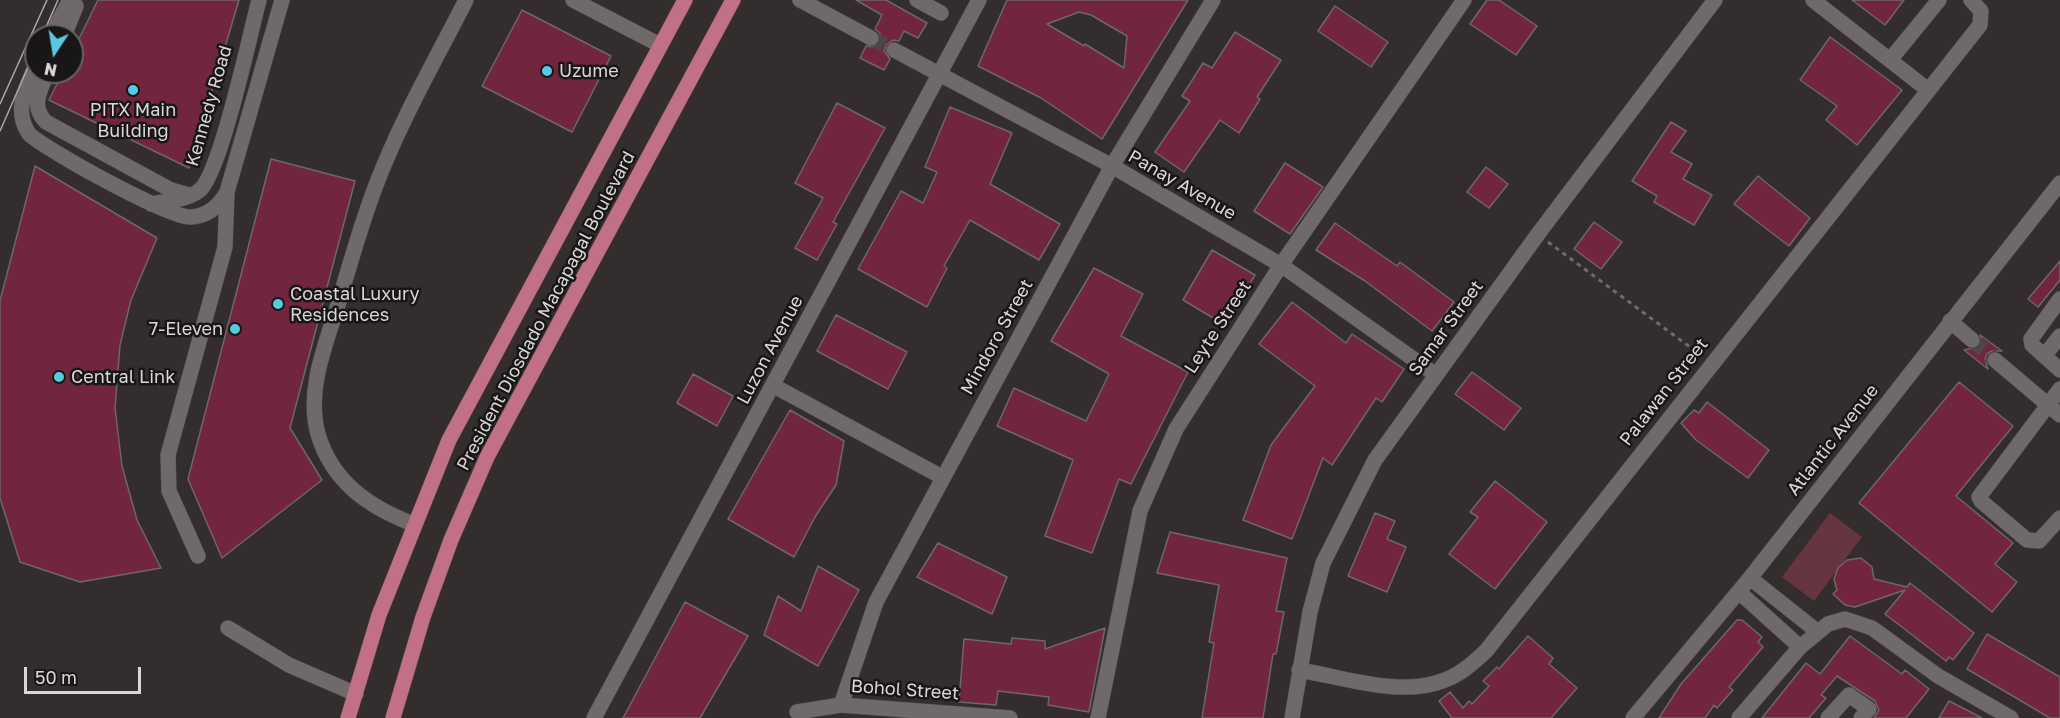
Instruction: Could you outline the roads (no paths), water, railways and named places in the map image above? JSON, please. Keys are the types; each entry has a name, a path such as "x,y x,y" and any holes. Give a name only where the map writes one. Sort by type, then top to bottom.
{"main road":[{"name":"President Diosdado Macapagal Boulevard","path":"348,718 379,615 413,524 465,407 685,0"},
{"name":"President Diosdado Macapagal Boulevard","path":"393,718 427,606 487,457 733,0"}],"street":[{"path":"57,24 70,0"},
{"path":"69,24 79,0"},
{"name":"Kennedy Road","path":"190,195 202,188 213,170 259,0"},
{"path":"198,556 169,491 168,455 225,247 227,192 282,0"},
{"path":"413,524 372,506 345,483 330,461 318,434 315,394 323,353 378,180 466,0"},
{"path":"573,0 660,45"},
{"path":"917,0 941,13"},
{"name":"Luzon Avenue","path":"594,718 979,0"},
{"name":"Mindoro Street","path":"842,705 876,602 1112,166 1213,0"},
{"name":"Leyte Street","path":"1098,718 1140,511 1176,429 1281,265 1464,0"},
{"name":"Samar Street","path":"1292,718 1310,612 1323,562 1375,460 1538,234 1715,0"},
{"path":"1813,0 1928,90"},
{"path":"1890,60 1939,0"},
{"name":"Palawan Street","path":"1299,670 1388,685 1415,686 1443,681 1464,671 1486,651 1980,25 1981,11 1971,0"},
{"path":"808,2 871,38"},
{"name":"Panay Avenue","path":"894,50 1112,166 1281,265 1436,375"},
{"path":"28,84 20,105 22,123 29,134 151,204 175,214 198,216 217,206 227,192"},
{"path":"43,84 37,101 39,112 46,122 171,190 190,195"},
{"name":"Atlantic Avenue","path":"1633,718 1739,592 2060,183"},
{"path":"151,204 190,195"},
{"path":"2060,299 2031,339 2032,345 2060,370"},
{"path":"1950,321 1972,340"},
{"path":"2045,355 2060,336"},
{"path":"1995,360 2055,410"},
{"path":"774,386 942,477"},
{"path":"2060,389 2055,410 1980,497 1981,501 2027,540 2039,541 2060,518"},
{"path":"1750,578 1818,632"},
{"path":"1739,592 1800,647"},
{"path":"1739,718 1800,647 1828,624 1845,619 1872,628 1938,676 2011,718"},
{"path":"228,628 289,665 356,694"},
{"path":"1828,718 1849,695 1869,709 1861,718"},
{"name":"Bohol Street","path":"797,712 842,705 1010,718"}],"tunnel":[{"path":"871,38 894,50"},
{"path":"1972,340 1995,360"}],"tram line":[{"path":"0,104 47,0"},
{"path":"47,24 58,0"},
{"path":"0,131 24,76"}],"place":[{"name":"Uzume","path":"547,71"},
{"name":"PITX Main Building","path":"133,90"},
{"name":"Coastal Luxury Residences","path":"278,304"},
{"name":"7-Eleven","path":"235,329"},
{"name":"Central Link","path":"59,377"}]}
